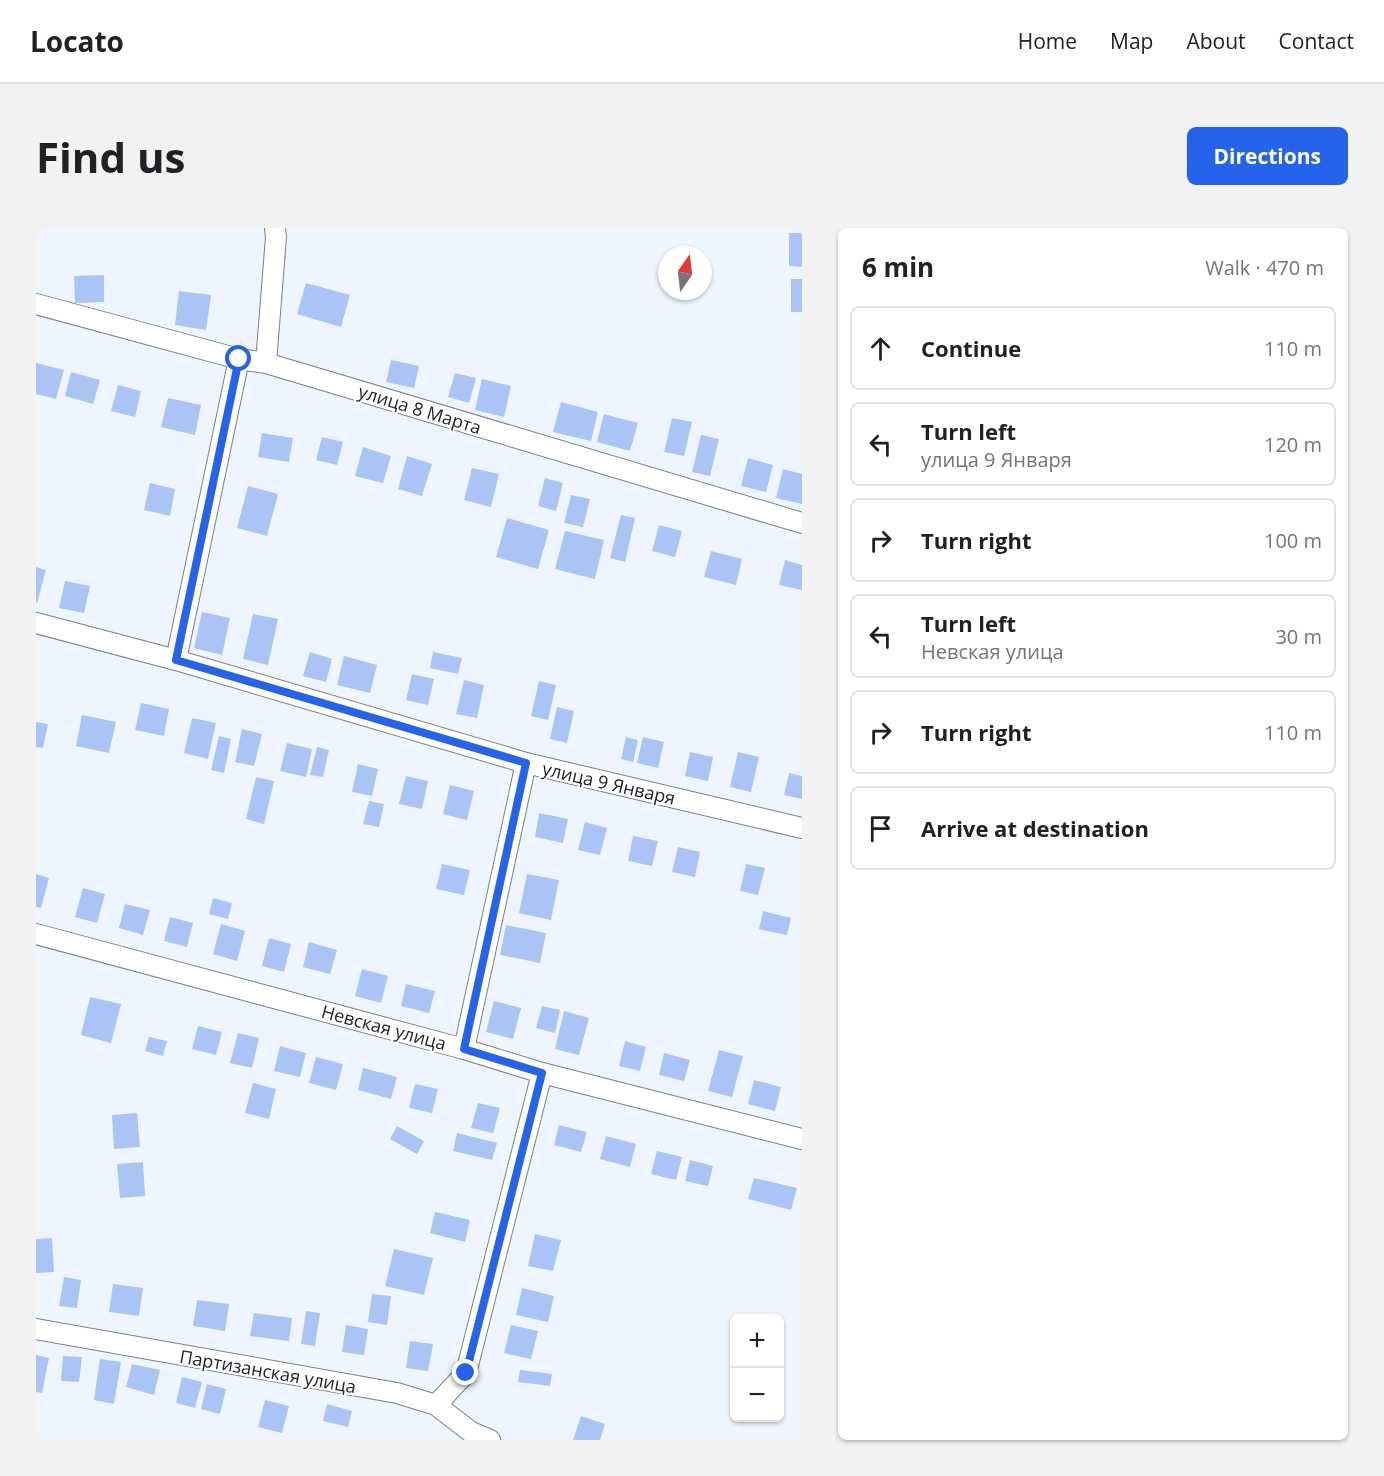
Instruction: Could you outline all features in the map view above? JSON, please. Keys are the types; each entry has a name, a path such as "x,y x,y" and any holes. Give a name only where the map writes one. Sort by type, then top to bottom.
{"street":[{"path":"266,363 275,228"},
{"name":"улица 8 Марта","path":"36,304 239,359 266,363 802,522"},
{"path":"176,660 239,359"},
{"name":"улица 9 Января","path":"36,623 176,660 526,763 802,828"},
{"path":"464,1049 526,763"},
{"name":"Невская улица","path":"36,934 464,1049 542,1073 802,1139"},
{"path":"436,1405 466,1373 542,1073"},
{"name":"Партизанская улица","path":"36,1329 397,1393 436,1405 471,1432 490,1440"}],"building":[{"path":"789,233 802,233 802,267 789,266"},
{"path":"104,275 104,302 75,303 74,276"},
{"path":"791,279 802,279 802,312 791,312"},
{"path":"306,283 350,295 341,327 297,314"},
{"path":"179,291 211,295 206,330 175,325"},
{"path":"391,360 419,366 414,388 386,382"},
{"path":"36,363 64,370 56,399 36,394"},
{"path":"71,372 100,380 93,404 65,396"},
{"path":"455,373 476,378 469,403 448,397"},
{"path":"482,379 511,386 504,417 475,410"},
{"path":"118,385 141,391 135,417 111,411"},
{"path":"168,398 201,405 195,435 161,427"},
{"path":"561,402 598,412 591,441 553,432"},
{"path":"604,414 638,423 630,451 597,442"},
{"path":"672,418 692,422 684,456 664,452"},
{"path":"262,433 293,438 289,462 258,457"},
{"path":"701,435 719,439 710,476 692,472"},
{"path":"322,437 343,442 337,465 316,460"},
{"path":"363,447 391,456 383,483 355,476"},
{"path":"407,456 432,464 422,496 398,489"},
{"path":"748,458 773,465 766,492 741,486"},
{"path":"472,468 499,474 491,507 464,500"},
{"path":"783,469 802,474 802,504 776,498"},
{"path":"545,478 563,483 556,511 538,506"},
{"path":"150,483 175,489 170,516 144,510"},
{"path":"248,486 278,494 267,536 237,528"},
{"path":"571,495 590,499 583,527 564,523"},
{"path":"621,515 635,518 625,562 610,558"},
{"path":"507,518 549,530 538,569 496,557"},
{"path":"659,525 682,531 675,557 652,551"},
{"path":"565,531 604,540 595,579 555,569"},
{"path":"711,551 742,559 736,585 704,577"},
{"path":"785,560 802,565 802,590 779,585"},
{"path":"36,567 46,570 37,603 36,603"},
{"path":"65,581 90,586 84,613 59,608"},
{"path":"202,612 230,618 222,655 194,648"},
{"path":"253,614 278,619 268,665 243,659"},
{"path":"310,652 332,659 326,682 303,676"},
{"path":"433,652 462,658 458,674 430,668"},
{"path":"344,656 377,665 370,693 337,685"},
{"path":"412,674 434,679 428,705 406,700"},
{"path":"464,680 484,685 477,718 456,714"},
{"path":"539,681 556,685 548,720 531,716"},
{"path":"141,703 169,709 164,736 135,730"},
{"path":"557,707 574,711 567,743 550,739"},
{"path":"82,715 116,722 109,753 76,746"},
{"path":"192,718 216,723 208,759 184,753"},
{"path":"36,722 48,724 43,748 36,747"},
{"path":"242,729 262,734 254,766 235,762"},
{"path":"219,736 231,739 224,773 211,770"},
{"path":"626,737 638,740 633,762 621,759"},
{"path":"643,737 664,742 658,768 637,763"},
{"path":"287,743 312,749 306,777 280,771"},
{"path":"317,747 329,750 323,777 310,775"},
{"path":"690,752 713,757 708,781 685,776"},
{"path":"738,752 759,757 751,792 730,787"},
{"path":"358,764 378,769 372,796 352,792"},
{"path":"789,773 802,776 802,799 784,795"},
{"path":"406,776 428,781 422,809 399,804"},
{"path":"256,777 274,781 264,824 246,819"},
{"path":"450,785 474,791 467,820 443,814"},
{"path":"369,801 384,804 379,827 363,824"},
{"path":"539,813 568,819 563,843 535,837"},
{"path":"585,822 607,828 600,855 578,850"},
{"path":"633,836 658,841 652,866 628,861"},
{"path":"678,847 700,852 695,877 672,872"},
{"path":"442,864 470,870 464,895 436,889"},
{"path":"746,864 765,868 758,895 740,891"},
{"path":"36,874 49,878 41,908 36,907"},
{"path":"527,874 559,880 551,920 519,913"},
{"path":"83,888 105,894 97,923 75,917"},
{"path":"213,898 232,903 228,919 209,914"},
{"path":"125,904 150,910 143,935 119,928"},
{"path":"763,911 791,918 787,935 759,929"},
{"path":"170,917 193,923 187,947 164,941"},
{"path":"221,924 245,931 237,961 213,954"},
{"path":"506,925 546,933 540,963 500,955"},
{"path":"269,938 291,944 284,972 262,966"},
{"path":"309,942 337,950 330,974 303,967"},
{"path":"362,969 388,976 381,1003 355,996"},
{"path":"406,984 435,991 429,1013 401,1006"},
{"path":"90,997 121,1004 111,1043 81,1035"},
{"path":"494,1001 521,1008 513,1039 486,1032"},
{"path":"542,1006 560,1010 555,1033 536,1028"},
{"path":"564,1011 589,1018 579,1055 555,1049"},
{"path":"198,1026 222,1032 216,1055 192,1049"},
{"path":"238,1033 259,1038 252,1068 230,1063"},
{"path":"149,1037 167,1041 163,1056 145,1051"},
{"path":"625,1041 646,1047 640,1071 619,1066"},
{"path":"280,1046 306,1053 300,1077 274,1071"},
{"path":"719,1050 743,1056 732,1097 708,1091"},
{"path":"664,1053 690,1060 684,1081 659,1075"},
{"path":"316,1057 343,1064 336,1090 309,1083"},
{"path":"363,1068 397,1077 391,1099 358,1090"},
{"path":"754,1080 781,1087 775,1111 748,1104"},
{"path":"253,1083 276,1089 269,1119 245,1113"},
{"path":"415,1084 438,1089 432,1113 409,1108"},
{"path":"478,1103 500,1108 493,1133 471,1128"},
{"path":"137,1113 140,1147 114,1149 112,1115"},
{"path":"559,1125 587,1132 581,1152 554,1145"},
{"path":"397,1126 424,1141 417,1154 390,1139"},
{"path":"457,1133 497,1143 492,1160 453,1151"},
{"path":"606,1136 636,1144 630,1167 600,1159"},
{"path":"657,1151 682,1157 676,1180 651,1174"},
{"path":"690,1160 713,1166 708,1186 685,1181"},
{"path":"143,1162 145,1196 120,1198 117,1164"},
{"path":"754,1178 797,1188 791,1210 748,1199"},
{"path":"435,1212 470,1220 465,1242 430,1233"},
{"path":"535,1234 561,1240 553,1271 528,1266"},
{"path":"52,1238 54,1272 36,1273 36,1239"},
{"path":"394,1249 433,1258 424,1295 385,1286"},
{"path":"64,1277 81,1280 77,1308 59,1306"},
{"path":"113,1284 143,1288 139,1316 109,1312"},
{"path":"522,1288 554,1296 548,1322 516,1315"},
{"path":"372,1294 391,1296 387,1325 368,1322"},
{"path":"197,1300 229,1304 225,1331 193,1326"},
{"path":"306,1311 320,1313 315,1346 301,1344"},
{"path":"254,1313 292,1318 289,1341 250,1336"},
{"path":"346,1325 368,1329 364,1355 342,1352"},
{"path":"511,1325 538,1331 531,1359 504,1353"},
{"path":"410,1341 433,1344 428,1371 406,1368"},
{"path":"36,1355 49,1358 42,1393 36,1392"},
{"path":"63,1356 82,1357 79,1382 61,1381"},
{"path":"100,1359 121,1362 114,1404 94,1400"},
{"path":"132,1364 160,1370 154,1395 126,1387"},
{"path":"520,1370 552,1374 550,1386 518,1382"},
{"path":"182,1377 202,1382 195,1408 176,1403"},
{"path":"207,1384 226,1389 220,1414 201,1409"},
{"path":"265,1400 289,1406 282,1433 258,1427"},
{"path":"327,1404 352,1411 348,1427 323,1421"},
{"path":"581,1416 605,1424 600,1440 573,1440"}],"route":[{"path":"239,359 176,660 526,763 464,1049 542,1073 466,1373"}]}
